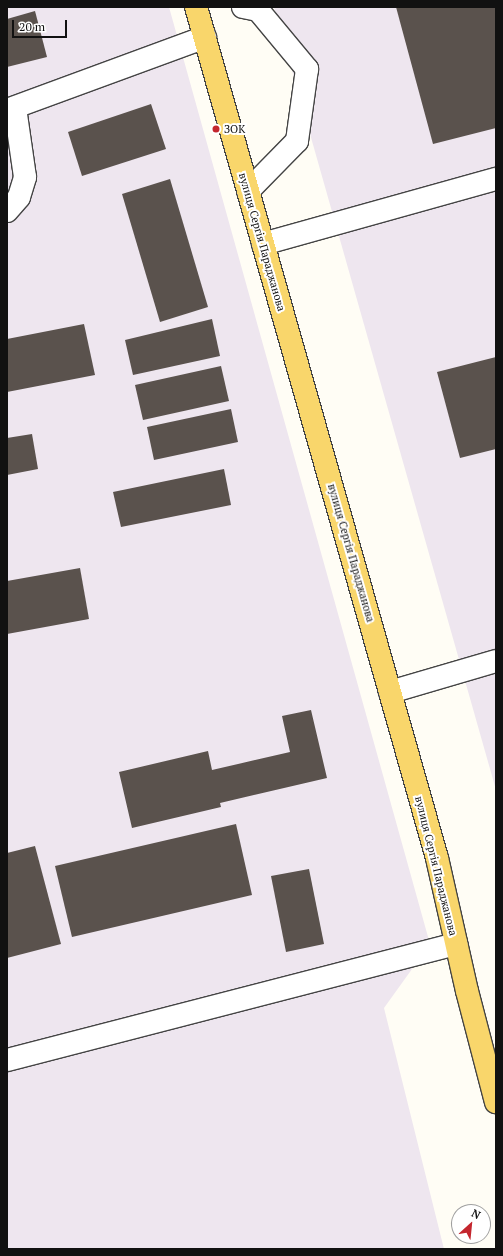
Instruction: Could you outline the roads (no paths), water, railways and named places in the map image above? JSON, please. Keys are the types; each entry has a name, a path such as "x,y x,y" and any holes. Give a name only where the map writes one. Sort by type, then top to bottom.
{"main road":[{"name":"вулиця Сергія Параджанова","path":"196,7 437,858 456,944 496,1102"}],"lane":[{"path":"243,7 258,10 308,69 297,141 248,192"},
{"path":"7,211 19,197 25,177 11,109 205,37"},
{"path":"263,244 496,179"},
{"path":"390,692 496,661"},
{"path":"7,1060 456,944"}],"place":[{"name":"ЗОК","path":"216,129"}]}
